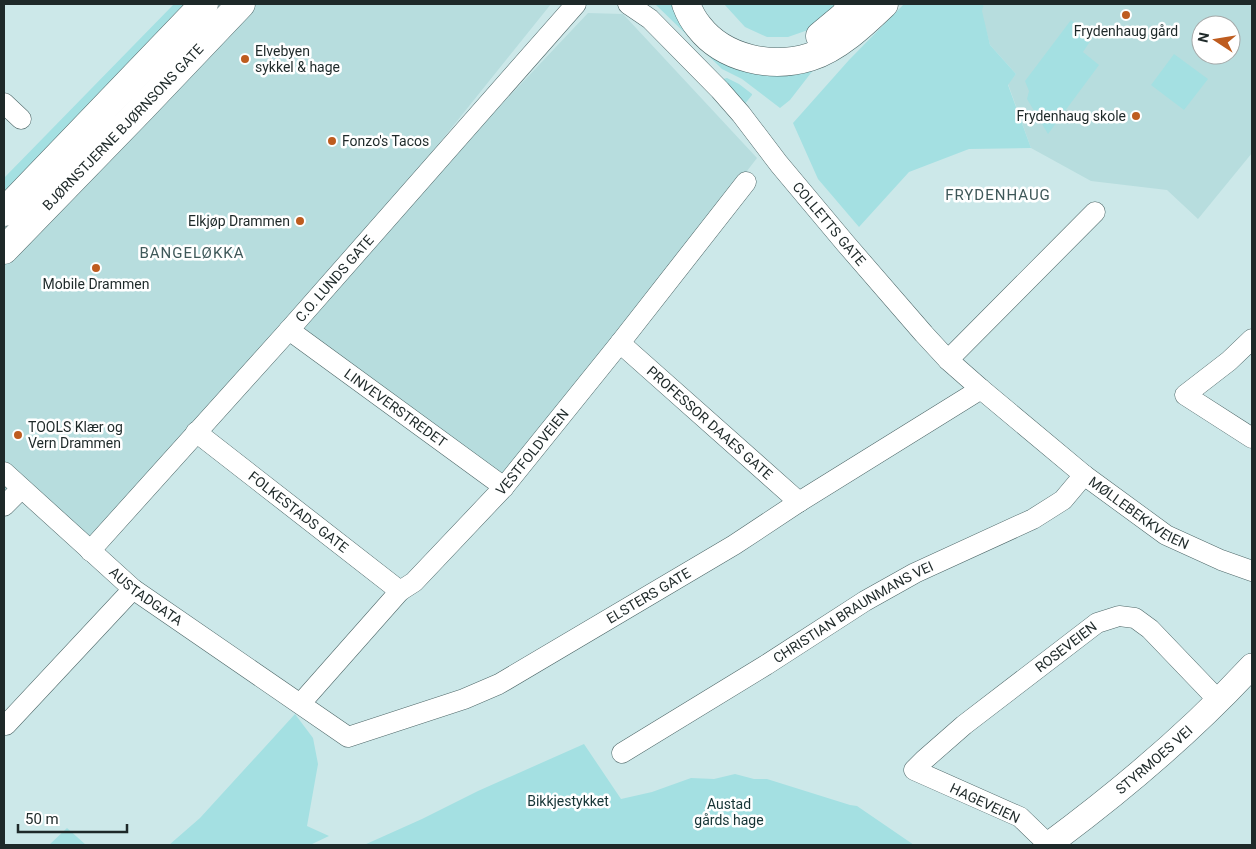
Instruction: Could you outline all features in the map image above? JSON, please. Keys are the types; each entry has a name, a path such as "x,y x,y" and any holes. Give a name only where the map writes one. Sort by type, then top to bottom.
{"highway":[{"name":"BJØRNSTJERNE BJØRNSONS GATE","path":"4,212 204,4"},
{"name":"BJØRNSTJERNE BJØRNSONS GATE","path":"4,250 241,4"},
{"path":"686,4 700,28 725,50 753,60 781,63 811,57 834,45 863,24 884,4"},
{"path":"706,4 714,16 733,34 745,41 769,48 790,47 807,43 826,32 853,8"}],"main road":[{"name":"STYRMOES VEI","path":"1048,845 1118,792 1165,752 1219,701 1252,666"}],"street":[{"name":"C.O. LUNDS GATE","path":"90,551 289,330 576,4"},
{"name":"COLLETTS GATE","path":"628,4 650,19 720,90 779,164 948,360 1037,436"},
{"path":"4,103 21,119"},
{"name":"VESTFOLDVEIEN","path":"301,703 400,591 414,582 504,487 746,182"},
{"path":"948,360 1095,212"},
{"name":"LINVEVERSTREDET","path":"289,330 504,487"},
{"path":"1252,340 1229,361 1185,395 1252,438"},
{"name":"PROFESSOR DAAES GATE","path":"620,343 799,502"},
{"name":"ELSTERS GATE","path":"301,703 348,737 464,699 499,684 734,545 799,502 981,389"},
{"name":"FOLKESTADS GATE","path":"196,432 400,591"},
{"name":"MØLLEBEKKVEIEN","path":"1037,436 1084,475 1166,535 1221,560 1252,571"},
{"name":"AUSTADGATA","path":"4,472 133,589 301,703"},
{"name":"CHRISTIAN BRAUNMANS VEI","path":"622,753 758,670 865,601 915,573 1033,519 1063,500 1084,475"},
{"path":"4,506 21,489"},
{"path":"6,725 133,589"},
{"name":"ROSEVEIEN","path":"914,770 964,725 1097,623 1119,616 1134,618 1150,629 1219,701"},
{"name":"HAGEVEIEN","path":"914,770 1020,817 1048,845"}],"shaded area":[{"path":"255,4 551,4 295,323 588,13 623,14 757,158 504,487 289,330 90,551 21,489 4,506 4,251"},
{"name":"Frydenhaug skole","path":"984,4 1249,4 1252,8 1252,153 1198,219 1167,190 1091,181 1031,148 1008,84 1016,74 990,45 981,11"}],"green space":[{"path":"174,4 184,4 4,192 4,178"},
{"path":"655,4 672,4 673,8 724,63 735,68 769,76 791,75 814,69 790,100 780,108 742,79 722,69"},
{"path":"724,4 839,4 808,30 788,37 767,37 745,27"},
{"path":"904,4 984,4 982,11 990,45 1016,74 1008,85 1031,148 969,149 909,172 859,227 818,179 793,123 849,60"},
{"path":"1071,20 1093,37 1083,52 1099,65 1048,134 1027,99 1029,91 1025,81"},
{"path":"1174,54 1208,79 1184,110 1151,85"},
{"path":"727,78 752,94 744,105 723,79"},
{"path":"295,714 313,738 318,764 307,826 329,836 310,845 169,845 200,818"},
{"name":"Bikkjestykket","path":"584,744 621,799 652,792 691,778 714,779 735,774 754,779 767,779 857,806 914,845 364,845 478,791"},
{"path":"67,828 86,845 49,845"}],"place":[{"name":"Frydenhaug gård","path":"1126,15"},
{"name":"Elvebyen sykkel & hage","path":"245,59"},
{"name":"Frydenhaug skole","path":"1136,116"},
{"name":"Fonzo's Tacos","path":"332,141"},
{"name":"Elkjøp Drammen","path":"300,221"},
{"name":"Mobile Drammen","path":"96,268"},
{"name":"TOOLS Klær og Vern Drammen","path":"18,435"}],"district":[{"name":"FRYDENHAUG","path":"998,195"},
{"name":"BANGELØKKA","path":"192,253"}],"park label":[{"name":"Austad gårds hage","path":"729,812"}]}
